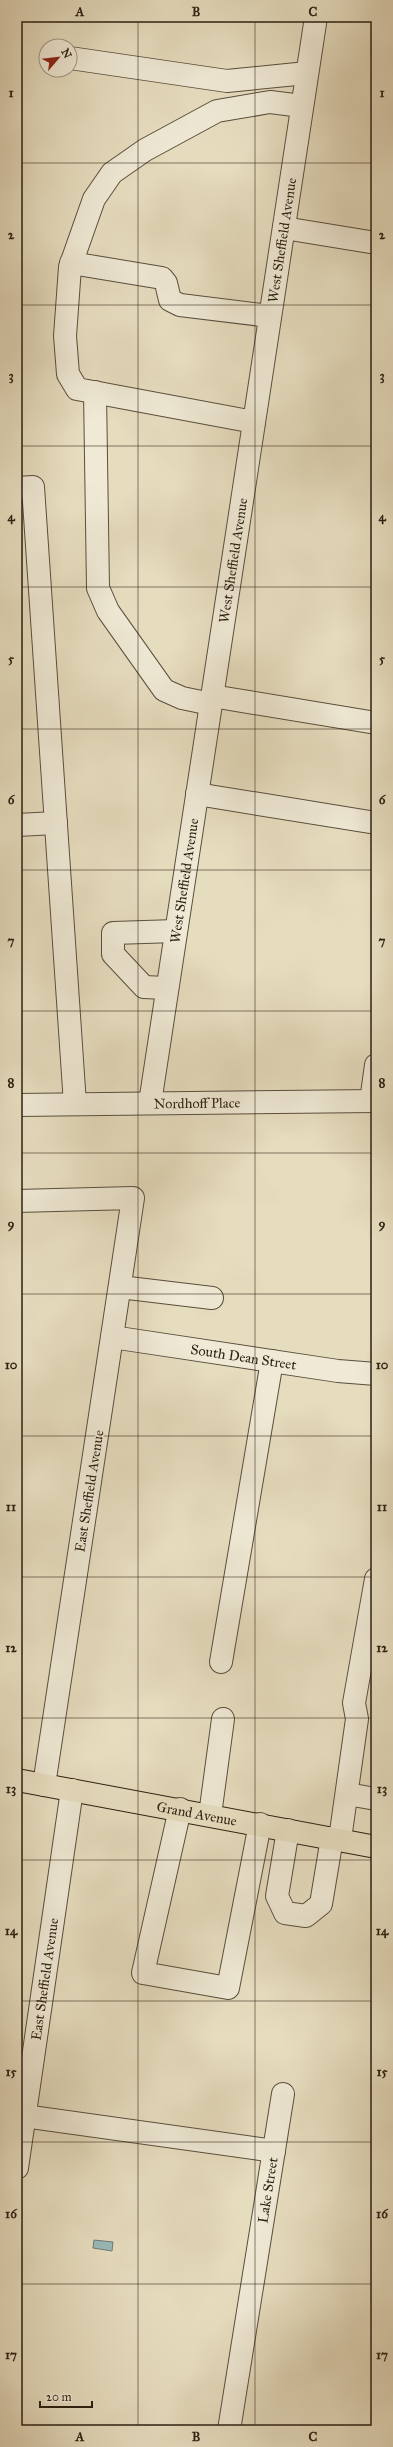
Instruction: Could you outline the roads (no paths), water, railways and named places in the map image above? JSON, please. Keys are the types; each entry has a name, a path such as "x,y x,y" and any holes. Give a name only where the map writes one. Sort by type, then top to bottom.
{"main road":[{"name":"Grand Avenue","path":"17,1780 376,1846"}],"street":[{"name":"West Sheffield Avenue","path":"150,1103 166,988 212,700 316,17"},
{"path":"78,59 227,81 307,73"},
{"path":"254,422 77,389 68,374 64,336 71,263 94,199 112,173 145,150 217,111 270,102 302,106"},
{"path":"284,228 376,243"},
{"path":"71,263 162,278 166,283 170,300 180,305 270,316"},
{"path":"95,392 98,588 108,611 164,690 182,698 212,700 376,723"},
{"path":"17,488 33,487 75,1104"},
{"path":"197,794 376,823"},
{"path":"17,825 56,823"},
{"path":"166,988 144,986 113,954 113,933 176,931"},
{"path":"373,1101 376,1065"},
{"name":"Nordhoff Place","path":"17,1105 373,1101"},
{"name":"East Sheffield Avenue","path":"17,1201 133,1198 44,1784"},
{"path":"120,1287 212,1298"},
{"name":"South Dean Street","path":"112,1337 272,1361 376,1374"},
{"path":"222,1662 272,1361"},
{"path":"288,1830 276,1896 285,1912 306,1916 321,1904 347,1794 357,1720 354,1703 376,1579"},
{"path":"210,1815 223,1718"},
{"name":"East Sheffield Avenue","path":"17,2168 72,1790"},
{"path":"347,1794 372,1798"},
{"path":"180,1810 143,1972 228,1988 260,1824"},
{"path":"274,2151 283,2094"},
{"name":"Lake Street","path":"24,2116 274,2151 229,2430"}],"water":[{"path":"94,2240 113,2242 112,2251 93,2248"}]}
